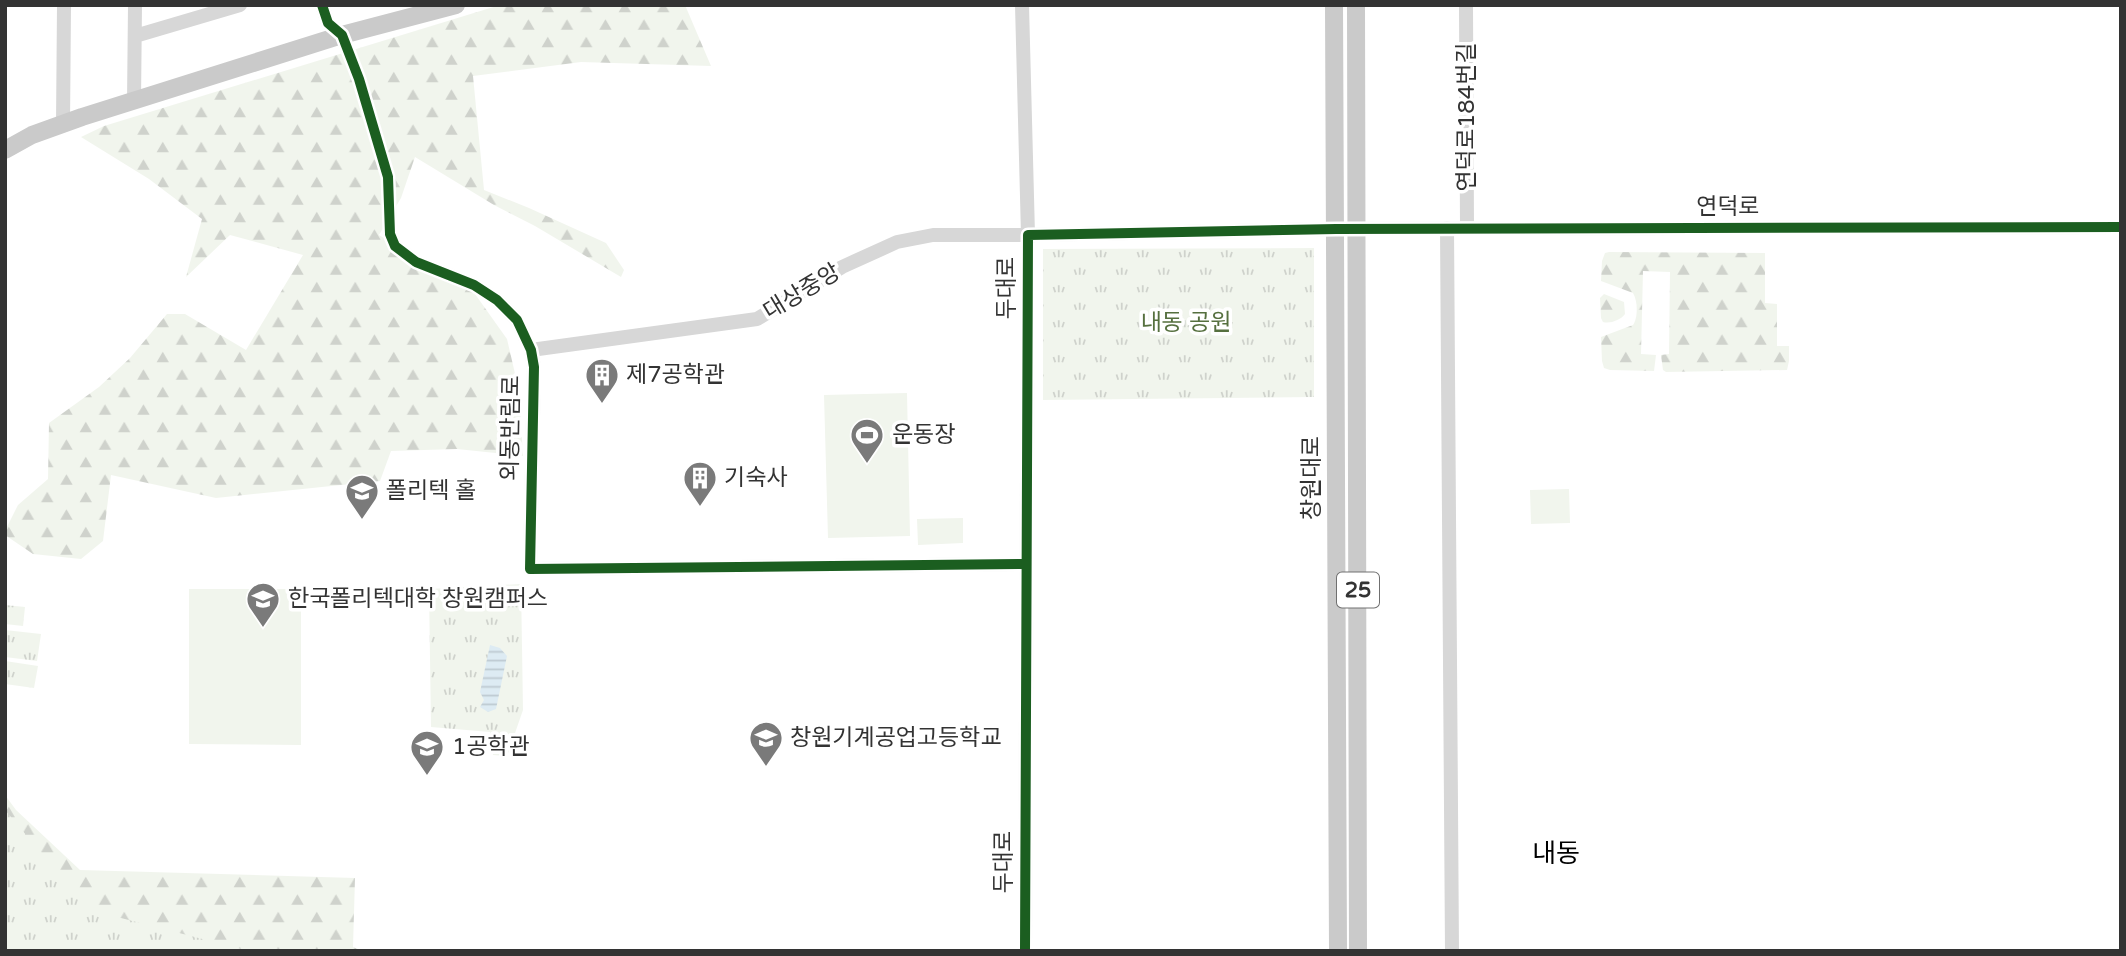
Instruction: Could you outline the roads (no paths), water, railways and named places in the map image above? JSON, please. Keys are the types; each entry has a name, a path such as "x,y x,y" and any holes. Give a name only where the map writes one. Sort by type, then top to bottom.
{"main road":[{"path":"5,150 32,135 64,124 342,35 456,5"},
{"name":"창원대로","path":"1334,5 1338,951"},
{"name":"창원대로","path":"1356,5 1358,951"}],"street":[{"path":"64,124 65,5"},
{"path":"134,102 135,5"},
{"path":"135,36 240,5"},
{"path":"322,5 328,23 342,35"},
{"path":"1023,5 1028,235"},
{"name":"연덕로184번길","path":"1466,5 1467,228"},
{"name":"외동반림로","path":"342,35 359,79 388,177 390,234 395,246 416,262 474,285 497,300 517,320 531,351 534,367 530,569 1026,564"},
{"name":"연덕로","path":"1336,229 2121,227"},
{"path":"1447,228 1452,951"},
{"name":"두대로","path":"1025,951 1028,235 1336,229"},
{"name":"대상중앙","path":"531,351 757,319 842,268 897,242 933,235 1028,235"}],"place":[{"name":"제7공학관","path":"602,405"},
{"name":"운동장","path":"867,465"},
{"name":"기숙사","path":"700,508"},
{"name":"폴리텍 홀","path":"362,521"},
{"name":"한국폴리텍대학 창원캠퍼스","path":"263,629"},
{"name":"창원기계공업고등학교","path":"766,768"},
{"name":"1공학관","path":"427,777"}],"district":[{"name":"내동","path":"1556,853"}],"park label":[{"name":"내동 공원","path":"1186,323"}]}
